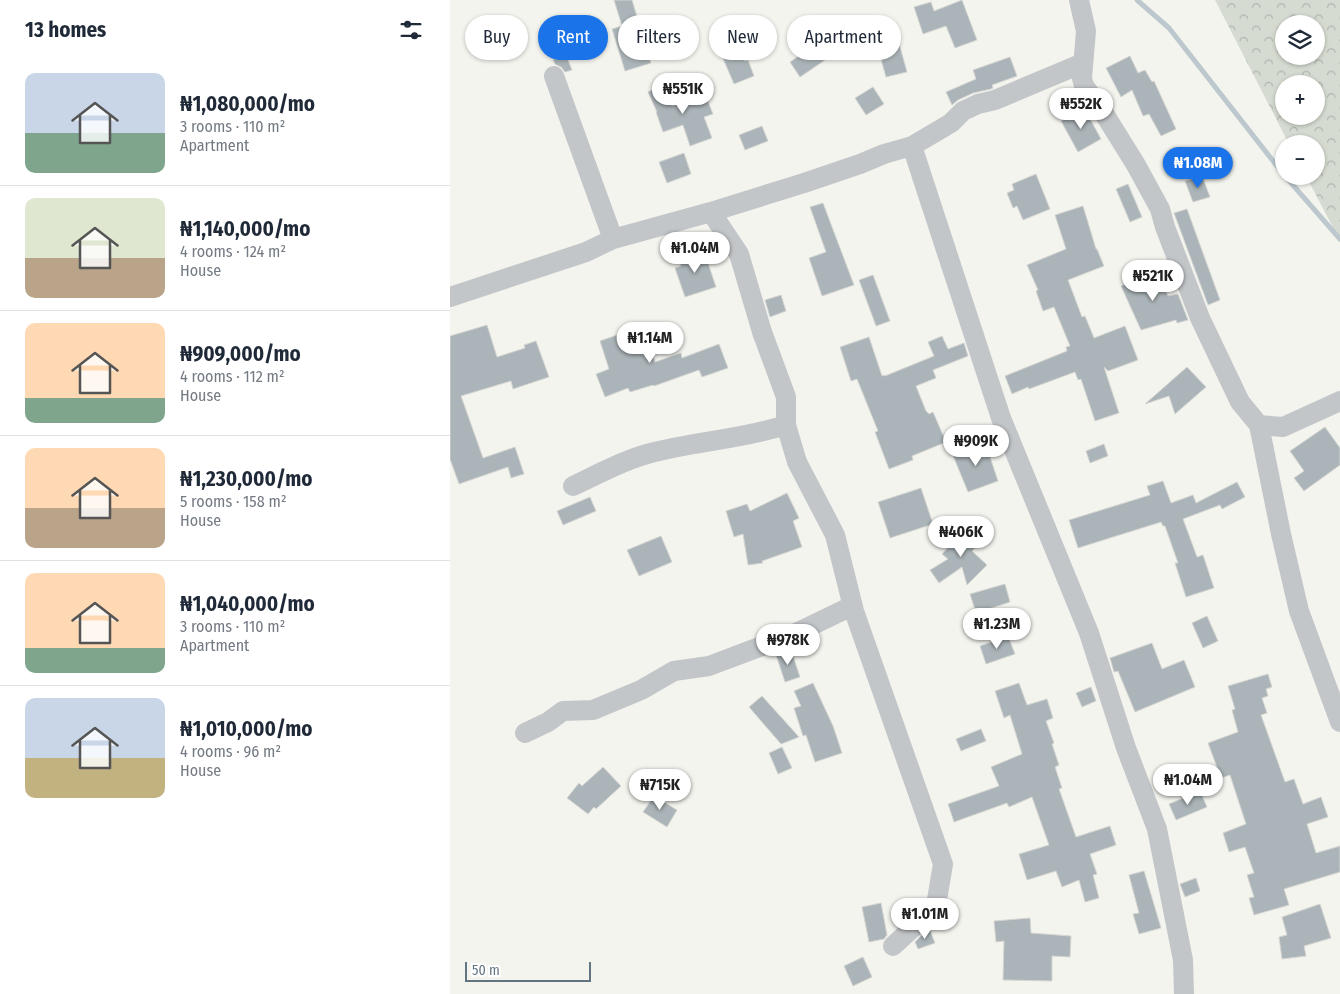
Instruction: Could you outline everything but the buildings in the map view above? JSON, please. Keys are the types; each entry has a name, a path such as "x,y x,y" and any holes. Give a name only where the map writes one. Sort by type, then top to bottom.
{"street":[{"path":"1084,0 1086,30 1082,63 1084,86 1100,107 1136,165 1160,209 1200,318 1240,402 1259,425 1299,611 1340,722"},
{"path":"450,297 586,252 613,238 710,212 804,183 884,154 912,146 951,123 964,111 978,104 995,100 1082,63"},
{"path":"554,76 613,238"},
{"path":"912,146 1001,418 1089,633 1126,748 1157,829 1183,960 1184,994"},
{"path":"710,212 739,254 762,332 786,397 786,425 797,462 836,535 852,606 942,864 936,906 893,946"},
{"path":"1259,425 1283,427 1340,402"},
{"path":"573,486 645,454 685,445 753,434 786,425"},
{"path":"525,733 548,722 563,711 593,710 641,690 674,671 708,666 794,634 852,606"}],"green space":[{"path":"1215,0 1340,0 1340,241 1311,185 1325,185 1325,135 1284,135 1279,125 1325,125 1325,75 1275,75 1275,117"}],"waterway":[{"path":"1137,0 1169,28 1275,163"},
{"path":"1293,185 1340,239"}]}
